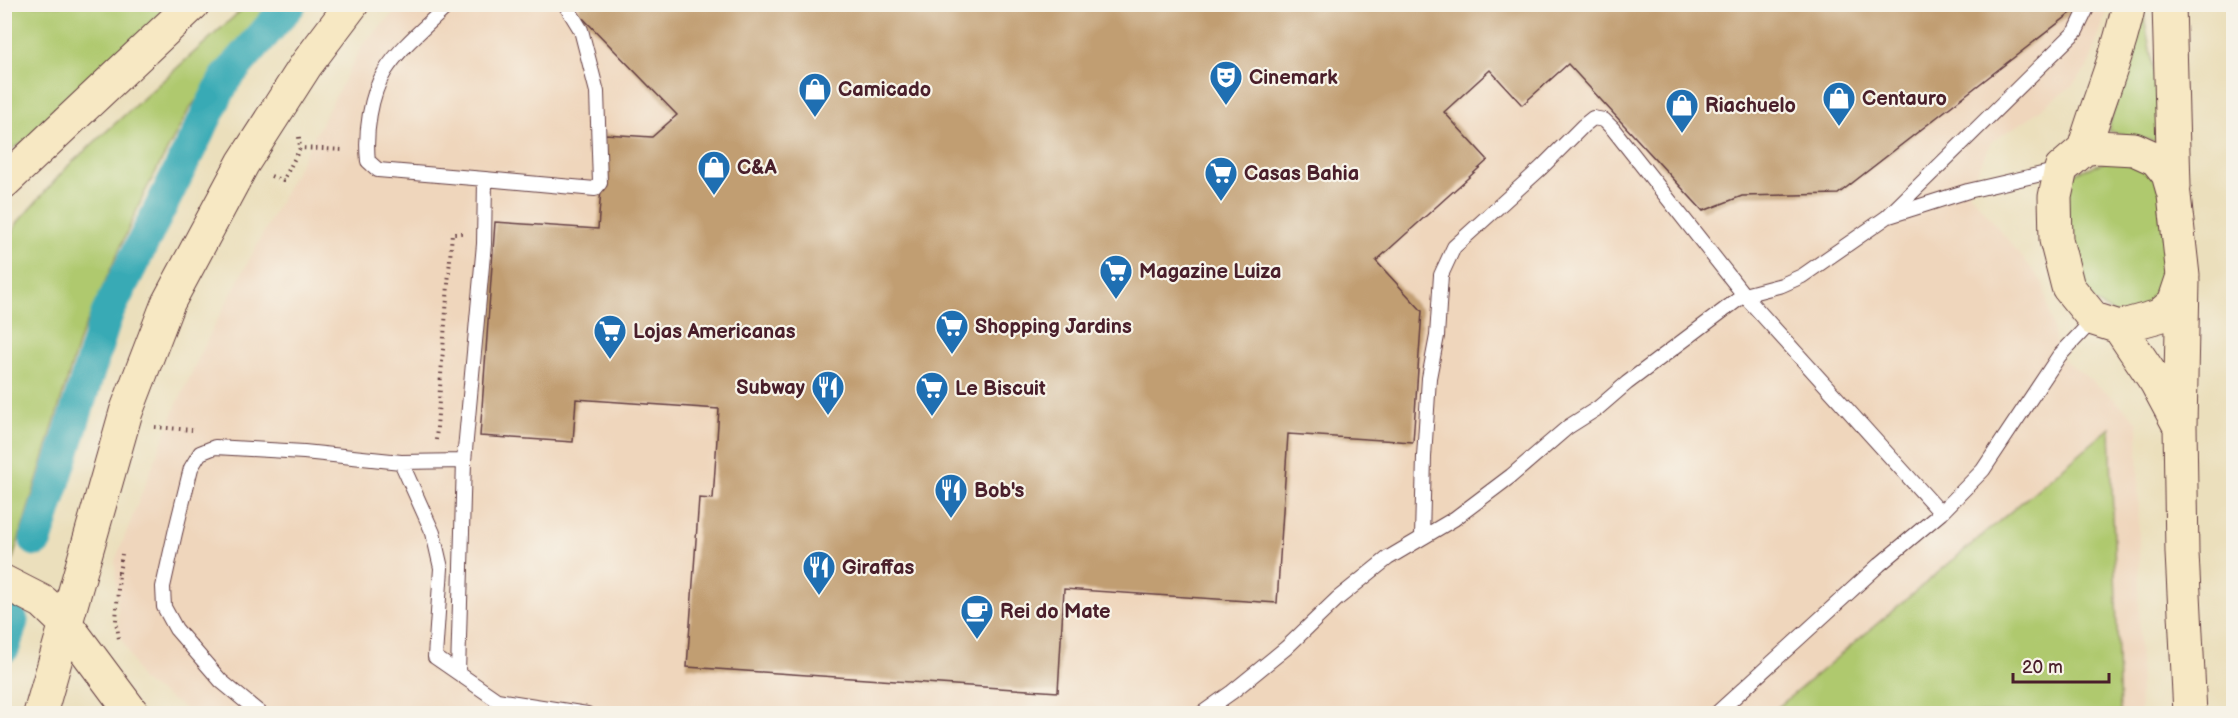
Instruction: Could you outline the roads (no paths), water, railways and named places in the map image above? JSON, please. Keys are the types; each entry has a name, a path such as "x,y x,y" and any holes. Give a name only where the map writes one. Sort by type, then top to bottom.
{"street":[{"path":"4,182 194,4"},
{"path":"40,714 126,412 168,303 243,163 306,65 352,4"},
{"path":"2128,4 2114,60 2097,105 2055,197 2054,218 2061,264 2068,287 2107,323 2156,382 2180,426"},
{"path":"2169,4 2174,195 2183,276 2180,426 2182,553 2190,714"},
{"path":"2072,159 2122,148 2147,153 2156,159 2168,174 2174,195"},
{"path":"2107,323 2159,316 2174,303 2183,276"},
{"path":"4,582 43,602 66,624 133,714"}],"lane":[{"path":"449,4 406,46 386,71 377,89 370,120 368,161 378,170 595,189 599,186 597,92 580,30 565,4"},
{"path":"1202,714 1286,648 1345,592 1388,558 1454,519 1511,476 1568,427 1598,408 1627,383 1744,295 1782,285 1802,276 1887,217 2076,31 2088,4"},
{"path":"1422,537 1429,378 1437,336 1442,275 1454,247 1593,118 1600,118 1613,129 1744,295 1941,513"},
{"path":"1887,217 2072,159"},
{"path":"458,673 464,461 484,234 485,179"},
{"path":"1716,714 1872,572 1941,513 1983,471 2059,356 2107,323"},
{"path":"261,714 221,681 176,629 164,607 163,587 191,468 200,453 215,447 304,452 401,462 464,461"},
{"path":"401,462 433,533 441,568 435,657 497,700 587,714"}],"waterway":[{"path":"36,540 107,314 225,79 290,4"},
{"path":"4,647 12,621"}],"place":[{"name":"Cinemark","path":"1226,106"},
{"name":"Camicado","path":"815,118"},
{"name":"Centauro","path":"1839,127"},
{"name":"Riachuelo","path":"1682,134"},
{"name":"C&A","path":"714,196"},
{"name":"Casas Bahia","path":"1221,202"},
{"name":"Magazine Luiza","path":"1116,300"},
{"name":"Shopping Jardins","path":"952,355"},
{"name":"Lojas Americanas","path":"610,360"},
{"name":"Subway","path":"828,416"},
{"name":"Le Biscuit","path":"932,417"},
{"name":"Bob's","path":"951,519"},
{"name":"Giraffas","path":"819,596"},
{"name":"Rei do Mate","path":"977,640"}]}
